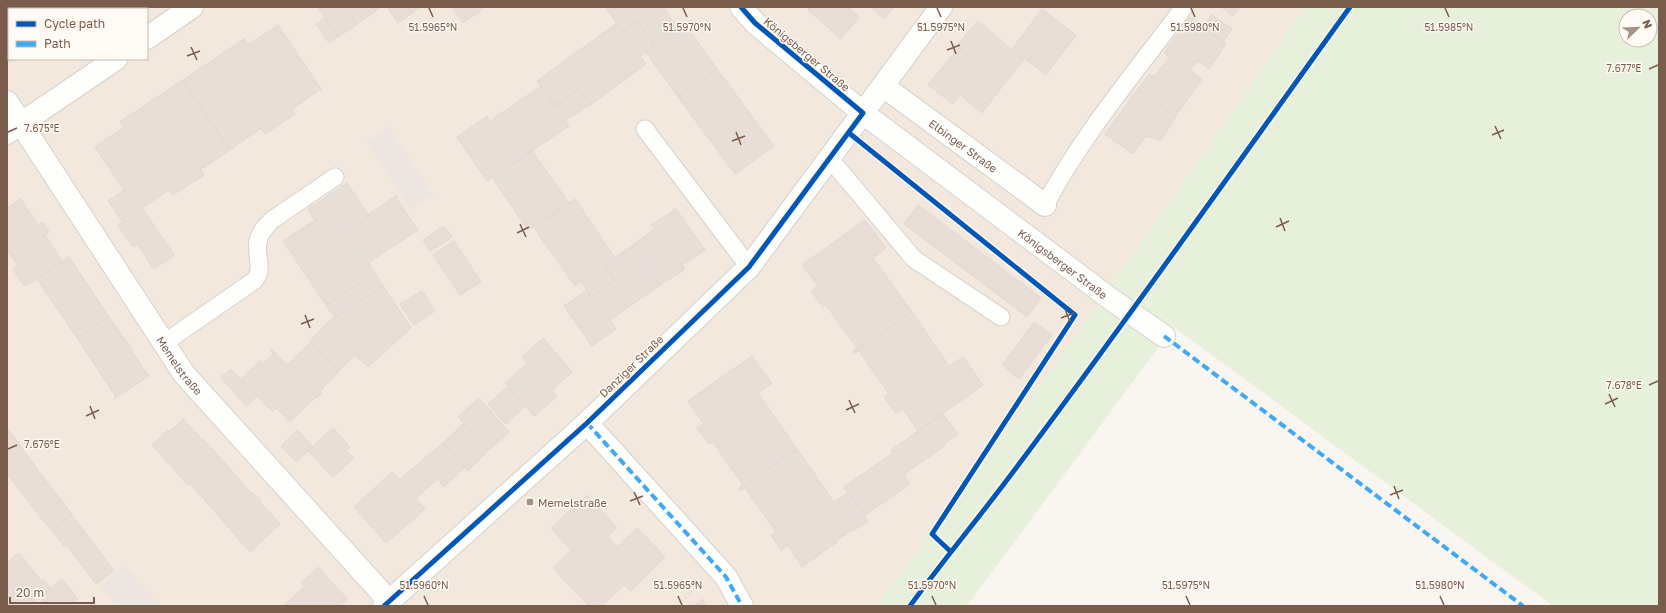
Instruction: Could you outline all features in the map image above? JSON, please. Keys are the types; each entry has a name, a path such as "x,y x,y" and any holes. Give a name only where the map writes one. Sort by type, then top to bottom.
{"street":[{"path":"148,37 192,7"},
{"name":"Königsberger Straße","path":"741,7 755,23 863,113 1112,300 1164,336"},
{"name":"Danziger Straße","path":"386,603 587,423 749,267 941,7"},
{"path":"15,128 115,60"},
{"name":"Elbinger Straße","path":"883,86 1045,205"},
{"name":"Memelstraße","path":"7,102 15,128 184,374 386,603"},
{"path":"587,423 726,577 742,606"}],"lane":[{"path":"1045,205 1068,164 1096,123 1184,7"},
{"path":"645,129 749,267"},
{"path":"830,159 914,259 1001,317"},
{"path":"164,343 255,280 259,275 258,239 263,229 272,220 335,177"}],"path":[{"path":"677,606 717,567"}],"shaded area":[{"path":"7,7 1305,7 1095,310 919,551 876,606 7,606"},
{"path":"388,127 433,194 411,209 366,142"},
{"path":"123,565 161,606 117,606 100,586"}],"green space":[{"path":"1305,7 1659,7 1659,606 1553,606 1175,328 1149,360 967,606 876,606 987,459 1147,234"}],"building":[{"path":"7,7 45,7 8,8 8,60 12,60 8,63"},
{"path":"45,7 77,7 76,8"},
{"path":"318,7 346,7 357,24 338,37"},
{"path":"346,7 373,7 376,11 357,24"},
{"path":"373,7 381,7 376,11"},
{"path":"387,7 408,7 412,13 398,23"},
{"path":"408,7 421,7 412,13"},
{"path":"452,7 481,7 483,9 463,23"},
{"path":"605,7 663,7 678,29 655,46 638,22 623,32"},
{"path":"810,7 848,7 859,17 841,39 808,10"},
{"path":"871,7 894,7 884,19"},
{"path":"1221,7 1240,7 1233,16"},
{"path":"1042,9 1076,35 1046,75 1012,49"},
{"path":"1212,15 1232,29 1223,42 1203,27"},
{"path":"1190,17 1226,44 1209,69 1198,61 1190,70 1202,79 1175,117 1138,89 1149,74 1154,77 1170,57 1164,53"},
{"path":"325,18 338,37 329,43 316,24"},
{"path":"978,21 1024,60 1004,84 957,45"},
{"path":"638,22 655,46 640,56 646,64 590,105 579,89 555,106 537,81 617,23 623,32"},
{"path":"685,24 717,69 678,97 646,52"},
{"path":"278,25 321,89 292,109 295,114 265,134 261,128 230,150 183,80 244,39 248,45"},
{"path":"959,47 1004,84 982,113 960,95 953,104 928,85"},
{"path":"717,69 774,146 735,174 678,97"},
{"path":"183,80 230,150 200,170 204,175 173,195 169,190 142,208 124,190 95,147 124,127 120,122"},
{"path":"541,86 555,106 579,89 590,105 565,120 569,126 487,181 457,137 487,116 490,121"},
{"path":"1138,89 1176,117 1161,140 1146,136 1133,154 1105,134"},
{"path":"532,151 569,203 528,230 493,179"},
{"path":"347,183 369,216 347,231 375,273 326,305 283,241 315,220 308,209"},
{"path":"124,190 142,208 174,255 154,269 137,244 133,247 118,225 123,222 108,201"},
{"path":"397,195 398,197 396,198 418,230 368,263 347,231"},
{"path":"22,198 21,199 38,225 43,222 49,232 45,235 62,261 64,261 28,285 29,282 24,286 13,269 18,266 7,250 7,208"},
{"path":"575,199 615,258 605,264 615,280 591,297 581,281 575,286 534,228"},
{"path":"918,205 1041,298 1027,317 904,224"},
{"path":"676,209 705,250 682,265 685,269 660,285 633,245 654,229 651,225"},
{"path":"865,220 886,248 873,258 912,312 853,353 853,351 857,348 826,305 823,307 811,291 818,286 802,265"},
{"path":"444,226 452,237 430,251 423,240"},
{"path":"454,241 481,282 460,295 433,255"},
{"path":"633,245 660,285 610,320 616,329 592,346 564,306 587,290 591,297 615,280 605,264"},
{"path":"69,257 109,317 77,338 37,279"},
{"path":"375,273 383,286 335,318 326,305"},
{"path":"383,286 411,328 368,367 355,355 339,371 310,341 328,322"},
{"path":"422,291 435,311 414,325 400,304"},
{"path":"912,312 949,366 963,357 983,385 918,431 903,409 896,413 884,397 889,394 859,351 854,354 853,353"},
{"path":"109,317 148,375 150,375 114,399 116,397 77,338"},
{"path":"1034,322 1052,335 1019,379 1002,365"},
{"path":"543,338 572,372 552,390 522,357"},
{"path":"311,342 339,371 320,391 322,394 312,400 290,422 276,408 272,411 240,380 260,361 263,364 274,354 270,350 271,349 287,365"},
{"path":"752,356 772,383 758,393 797,449 740,489 739,488 743,485 713,442 709,444 697,428 704,424 688,401"},
{"path":"527,363 557,396 534,416 505,383"},
{"path":"231,369 257,396 246,406 221,377"},
{"path":"508,387 525,406 506,424 488,404"},
{"path":"479,398 509,432 488,451 458,417"},
{"path":"943,414 958,434 944,444 945,446 904,474 910,484 865,515 844,487 893,453 891,450"},
{"path":"182,418 231,470 202,497 190,484 188,485 152,445 168,430 169,432 182,420"},
{"path":"463,424 488,451 468,471 443,443"},
{"path":"7,428 46,481 25,497 7,473"},
{"path":"333,428 350,447 346,450 354,458 333,477 308,451"},
{"path":"297,430 313,447 296,462 281,446"},
{"path":"443,443 465,467 444,487 438,479 416,498 399,480"},
{"path":"797,449 834,502 848,493 868,521 853,531 853,529 802,567 788,545 781,550 771,535 776,532 745,488 740,491 740,489"},
{"path":"231,470 251,493 252,492 261,501 260,502 280,524 250,552 202,497"},
{"path":"392,472 425,509 386,543 354,507"},
{"path":"46,481 72,514 51,530 25,497"},
{"path":"587,495 617,528 607,536 617,547 637,528 665,557 631,591 624,585 601,606 589,606 553,568 571,550 551,528"},
{"path":"71,515 84,531 64,546 52,530"},
{"path":"84,531 114,571 96,584 66,544"},
{"path":"19,553 41,581 43,579 51,589 29,606 11,606 7,601 7,562"},
{"path":"318,567 347,599 339,606 283,606 305,586 301,583"},
{"path":"62,579 78,599 69,606 47,606 40,597"},
{"path":"702,599 708,606 694,606"}],"marked path":[{"path":"1164,336 1523,606"},
{"path":"587,423 726,577 742,606"}],"cycle path":[{"path":"384,606 587,423 749,267 863,113 755,23 741,7"},
{"path":"910,606 1010,476 1096,360 1350,7"},
{"path":"849,133 1075,315 932,534 950,551"}],"place":[{"name":"Memelstraße","path":"530,502"}]}
